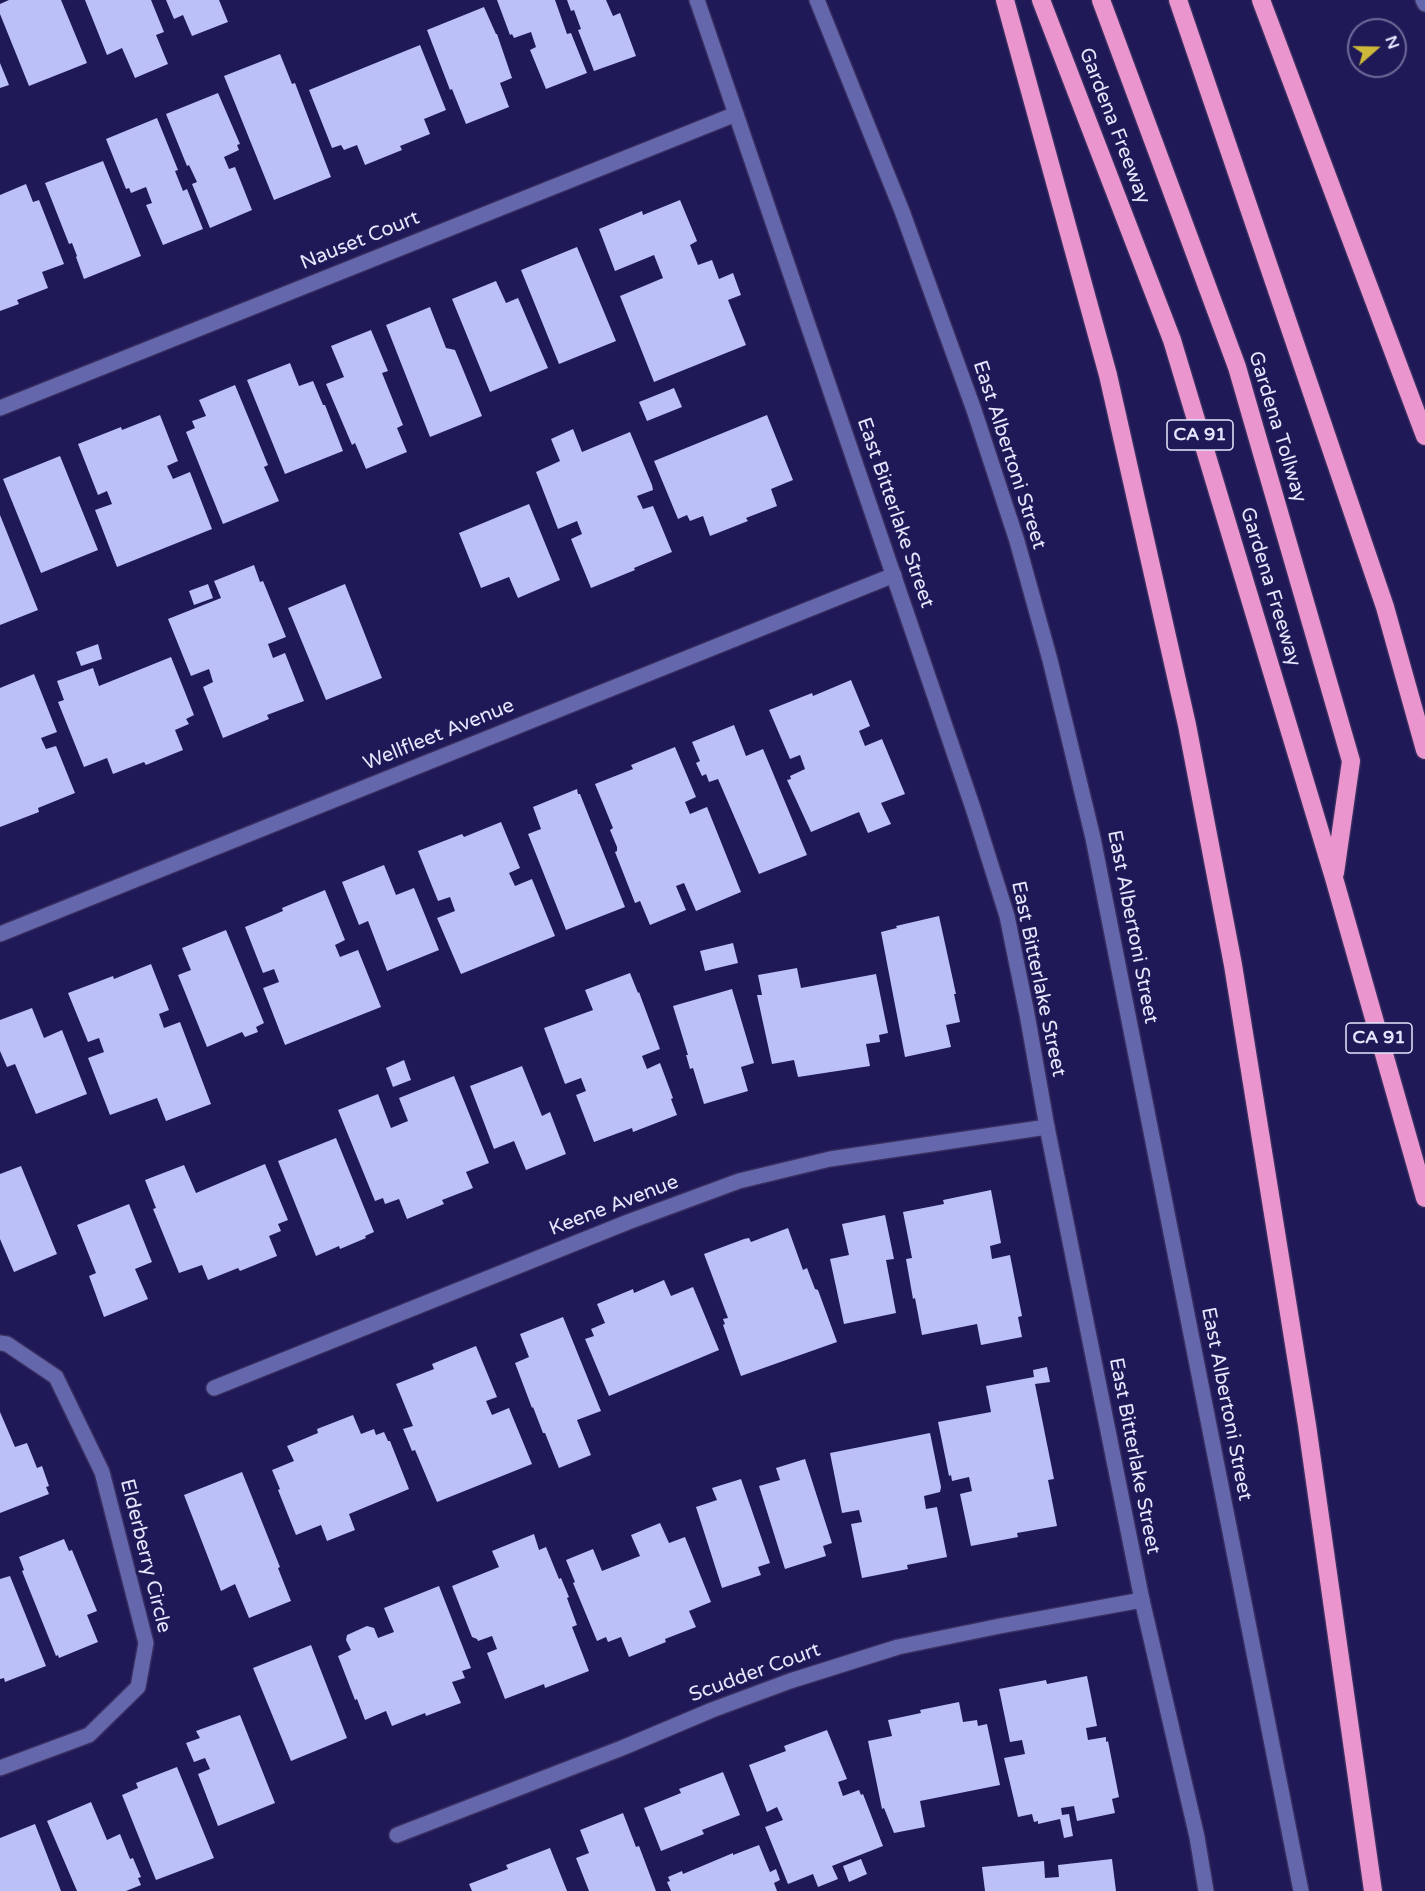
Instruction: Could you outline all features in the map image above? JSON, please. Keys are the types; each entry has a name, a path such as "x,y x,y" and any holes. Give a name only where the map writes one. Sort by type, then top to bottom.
{"highway":[{"path":"1005,0 1108,375 1190,736 1233,965 1305,1413 1373,1891"},
{"name":"Gardena Freeway","path":"1041,0 1172,340 1334,878 1425,1198"},
{"name":"Gardena Tollway","path":"1101,0 1237,367 1351,761 1334,878"},
{"path":"1178,0 1385,607 1425,750"},
{"path":"1261,0 1425,436"}],"street":[{"name":"East Bitterlake Street","path":"697,0 973,808 1007,916 1142,1600 1197,1837 1206,1891"},
{"name":"East Albertoni Street","path":"818,0 902,211 974,410 1017,541 1050,660 1095,849 1301,1891"},
{"path":"1423,0 1425,4"},
{"name":"Nauset Court","path":"0,408 736,114"},
{"name":"Wellfleet Avenue","path":"0,934 894,575"},
{"name":"Keene Avenue","path":"214,1388 628,1222 739,1181 830,1159 1047,1127"},
{"name":"Elderberry Circle","path":"0,1768 89,1735 138,1687 146,1643 102,1472 56,1377 4,1344"},
{"name":"Scudder Court","path":"397,1835 622,1748 712,1710 898,1647 1142,1600"}],"building":[{"path":"9,0 61,0 87,63 29,86 0,14 0,4"},
{"path":"85,0 151,0 164,32 156,35 168,64 135,78 122,48 107,55"},
{"path":"166,0 219,0 228,22 192,36 183,15 174,19"},
{"path":"497,0 555,0 567,34 571,33 587,73 546,89 530,50 536,47 531,32 514,38 512,34 510,35"},
{"path":"567,0 606,0 613,16 620,13 636,56 594,71 578,30 581,29 574,10 571,11"},
{"path":"484,7 497,34 512,78 500,83 509,107 466,124 427,30"},
{"path":"420,45 446,110 424,119 430,134 400,146 402,150 365,165 357,145 344,150 341,145 332,148 309,90"},
{"path":"280,54 292,84 295,83 331,177 274,200 224,76"},
{"path":"0,63 9,85 0,88"},
{"path":"218,93 240,144 237,145 239,150 224,157 229,169 235,167 252,210 210,228 192,184 197,182 189,165 187,166 166,114"},
{"path":"157,118 178,170 175,171 183,191 187,189 203,229 163,245 146,205 152,203 146,187 131,193 129,188 126,189 106,139"},
{"path":"103,161 141,256 84,279 72,243 69,244 45,183"},
{"path":"26,184 33,202 39,200 64,264 42,272 48,288 17,300 19,304 0,311 0,195"},
{"path":"680,200 697,241 690,245 698,265 712,260 719,279 733,273 741,295 728,300 746,345 654,382 620,296 663,278 654,255 615,271 599,229 642,211 643,215"},
{"path":"577,247 616,341 559,364 521,270"},
{"path":"496,281 506,303 518,298 548,368 490,392 452,299"},
{"path":"430,307 446,348 455,350 482,416 430,437 386,325"},
{"path":"371,330 388,371 382,373 403,425 397,428 407,452 366,469 355,443 352,445 326,384 344,377 331,346"},
{"path":"290,363 299,386 313,381 343,451 285,474 247,380"},
{"path":"235,385 268,465 264,467 279,501 223,524 186,432 195,428 192,421 206,416 199,400"},
{"path":"674,388 682,407 647,421 639,402"},
{"path":"160,415 178,461 167,466 173,479 190,472 212,529 117,567 95,510 112,504 107,491 98,495 78,444"},
{"path":"767,415 793,480 771,489 777,506 746,518 748,521 710,536 703,516 690,521 687,515 678,519 654,461"},
{"path":"573,429 582,452 630,432 653,490 637,496 643,509 653,506 672,552 591,588 571,539 582,534 577,521 558,529 536,472 560,461 551,439"},
{"path":"60,456 98,550 41,573 3,479"},
{"path":"529,504 560,580 518,598 509,577 481,588 459,533"},
{"path":"0,515 38,610 0,625"},
{"path":"254,565 286,637 268,644 273,658 285,653 304,701 267,715 269,719 223,738 203,687 213,682 209,669 191,676 168,619 221,598 214,581"},
{"path":"208,584 213,598 194,605 189,591"},
{"path":"345,584 382,678 326,700 288,608"},
{"path":"98,644 102,659 81,666 76,652"},
{"path":"171,657 194,715 186,719 189,724 175,730 183,750 146,765 144,762 113,774 107,758 84,767 58,702 64,700 57,681 93,668 99,686"},
{"path":"34,674 57,732 41,738 46,749 56,746 75,793 38,808 39,812 0,827 0,688"},
{"path":"851,680 870,726 859,731 865,746 882,739 905,794 881,803 891,824 868,833 859,812 811,832 787,780 791,779 790,776 805,769 800,755 790,759 769,710 812,693 813,696"},
{"path":"734,725 746,756 763,749 807,855 759,874 718,779 709,782 706,774 702,776 696,763 700,761 692,742"},
{"path":"675,747 696,797 685,802 690,814 707,807 741,892 696,911 684,883 676,886 686,910 650,925 640,901 635,903 615,852 617,847 610,830 613,828 595,784 633,769 631,765"},
{"path":"577,789 625,907 566,930 528,834 541,829 533,807"},
{"path":"501,822 520,868 509,873 515,886 532,879 555,936 461,974 437,918 455,911 450,897 438,901 418,851 462,834 464,837"},
{"path":"384,865 396,895 414,888 439,950 387,971 368,921 359,925 342,882"},
{"path":"325,890 345,940 335,945 340,957 358,950 381,1007 285,1045 263,988 279,982 274,969 263,973 245,927"},
{"path":"939,916 960,1022 946,1025 951,1047 905,1057 881,932"},
{"path":"226,930 264,1023 256,1027 258,1032 245,1037 242,1032 207,1047 178,975 191,970 182,948"},
{"path":"733,943 738,963 705,971 700,951"},
{"path":"151,964 169,1010 159,1014 164,1028 180,1022 211,1104 166,1121 157,1098 110,1115 88,1058 104,1052 99,1038 88,1042 68,993 113,976 114,979"},
{"path":"797,968 801,988 876,974 888,1033 879,1035 880,1042 866,1044 870,1066 798,1077 794,1060 772,1064 757,995 762,995 758,975"},
{"path":"630,973 660,1049 642,1056 647,1069 660,1063 677,1115 633,1132 632,1128 594,1142 576,1095 586,1091 581,1078 565,1084 544,1028 593,1010 585,990"},
{"path":"732,989 754,1063 741,1067 748,1091 704,1104 693,1068 690,1069 673,1006"},
{"path":"32,1008 44,1038 62,1030 87,1094 36,1114 15,1064 7,1067 0,1051 0,1020"},
{"path":"404,1060 411,1080 393,1087 386,1068"},
{"path":"522,1066 542,1116 550,1112 566,1154 526,1170 514,1141 494,1149 470,1086"},
{"path":"454,1076 489,1163 466,1172 473,1188 442,1200 444,1204 407,1219 399,1199 385,1204 383,1198 375,1201 338,1110 378,1094 391,1128 408,1121 399,1098"},
{"path":"336,1138 374,1232 340,1249 339,1246 316,1256 278,1161"},
{"path":"265,1164 288,1220 278,1224 281,1231 269,1236 277,1256 240,1271 238,1268 208,1280 202,1265 179,1273 153,1209 156,1208 145,1180 184,1165 196,1193"},
{"path":"21,1166 57,1254 14,1272 0,1239 0,1174"},
{"path":"991,1190 1001,1243 990,1246 992,1259 1010,1255 1022,1316 1018,1317 1022,1337 981,1345 977,1324 922,1335 906,1259 912,1258 903,1212 944,1204 943,1200"},
{"path":"129,1204 152,1262 135,1269 148,1299 104,1317 89,1276 96,1273 77,1225"},
{"path":"885,1215 894,1259 886,1260 896,1313 844,1324 830,1259 849,1255 842,1224"},
{"path":"788,1228 803,1270 807,1268 815,1289 818,1290 837,1342 741,1376 723,1325 725,1324 723,1319 728,1318 704,1254 744,1239 749,1238 751,1242"},
{"path":"664,1280 671,1296 693,1287 719,1350 609,1396 585,1339 594,1336 591,1329 605,1323 597,1304 633,1289 634,1293"},
{"path":"563,1317 601,1411 577,1420 591,1455 559,1468 515,1363 529,1357 520,1334"},
{"path":"476,1346 497,1397 486,1401 492,1415 509,1408 532,1464 437,1502 415,1450 412,1451 403,1429 413,1426 396,1384 434,1369 432,1364"},
{"path":"1047,1367 1050,1382 1035,1384 1054,1479 1048,1480 1057,1526 1017,1533 1018,1537 971,1546 960,1494 972,1491 969,1477 952,1481 951,1475 949,1476 938,1422 991,1412 986,1386 1034,1377 1033,1370"},
{"path":"0,1412 15,1447 27,1443 37,1468 42,1466 49,1486 46,1487 49,1494 0,1513"},
{"path":"353,1415 361,1434 374,1429 376,1435 384,1432 390,1441 409,1489 349,1514 355,1530 327,1541 321,1525 296,1535 272,1470 294,1461 287,1446 318,1433 317,1429"},
{"path":"930,1433 941,1487 940,1492 924,1496 926,1509 937,1507 947,1557 907,1565 908,1569 862,1578 851,1524 862,1522 859,1510 842,1513 830,1453"},
{"path":"805,1459 832,1543 823,1546 826,1556 785,1569 759,1486 780,1480 776,1468"},
{"path":"242,1472 291,1601 249,1618 235,1584 221,1591 184,1495"},
{"path":"741,1479 770,1563 758,1567 761,1575 722,1588 696,1507 717,1500 712,1488"},
{"path":"660,1523 669,1543 685,1537 711,1602 689,1611 696,1627 629,1657 621,1637 608,1642 606,1637 597,1641 566,1560 593,1549 602,1571 640,1556 631,1535"},
{"path":"534,1534 539,1550 546,1547 569,1597 567,1598 577,1625 572,1627 589,1671 545,1688 544,1684 505,1699 487,1653 497,1649 492,1636 478,1641 472,1637 452,1586 499,1567 492,1551"},
{"path":"64,1539 69,1551 72,1550 97,1611 87,1615 98,1642 59,1658 58,1655 56,1656 22,1571 24,1570 19,1557"},
{"path":"10,1576 46,1666 5,1682 4,1678 0,1679 0,1579"},
{"path":"439,1586 471,1668 462,1671 465,1678 452,1682 461,1703 426,1716 425,1713 392,1726 386,1711 365,1720 338,1656 351,1650 346,1640 347,1635 367,1626 374,1628 378,1638 394,1632 384,1608"},
{"path":"311,1645 347,1738 291,1761 253,1668"},
{"path":"1087,1676 1097,1726 1086,1728 1088,1740 1106,1737 1119,1797 1112,1799 1115,1813 1077,1821 1074,1806 1061,1808 1062,1815 1069,1814 1073,1836 1064,1838 1060,1819 1038,1824 1038,1821 1034,1822 1032,1814 1018,1817 1004,1758 1025,1754 1022,1740 1010,1742 999,1689 1046,1680 1047,1684"},
{"path":"959,1702 963,1722 977,1720 978,1726 987,1724 1000,1785 920,1801 925,1827 894,1833 884,1808 882,1809 868,1741 892,1736 888,1720 921,1713 920,1710"},
{"path":"240,1715 275,1803 218,1826 198,1774 210,1769 205,1758 194,1762 186,1743 200,1738 196,1731"},
{"path":"827,1730 847,1779 838,1782 843,1796 859,1790 861,1795 863,1794 883,1846 832,1866 838,1879 818,1887 813,1874 788,1884 765,1827 783,1820 777,1807 767,1812 749,1765 786,1751 784,1746"},
{"path":"177,1767 214,1858 156,1880 122,1795 138,1788 136,1783"},
{"path":"723,1772 740,1815 702,1830 704,1834 661,1851 644,1808 681,1793 679,1789"},
{"path":"91,1802 107,1840 120,1834 130,1859 133,1858 141,1877 138,1878 141,1885 126,1891 77,1891 47,1821"},
{"path":"623,1813 636,1847 639,1846 656,1891 589,1891 576,1858 589,1853 580,1830"},
{"path":"35,1824 61,1891 0,1891 0,1838"},
{"path":"759,1845 770,1872 776,1869 780,1880 774,1883 777,1891 671,1891 667,1882 670,1881 668,1877 682,1871 683,1874"},
{"path":"550,1848 567,1891 472,1891 469,1884 508,1869 506,1865"},
{"path":"861,1859 867,1874 849,1882 843,1866"},
{"path":"1112,1859 1116,1891 985,1891 982,1867 1044,1861 1045,1878 1059,1877 1058,1865"}]}
